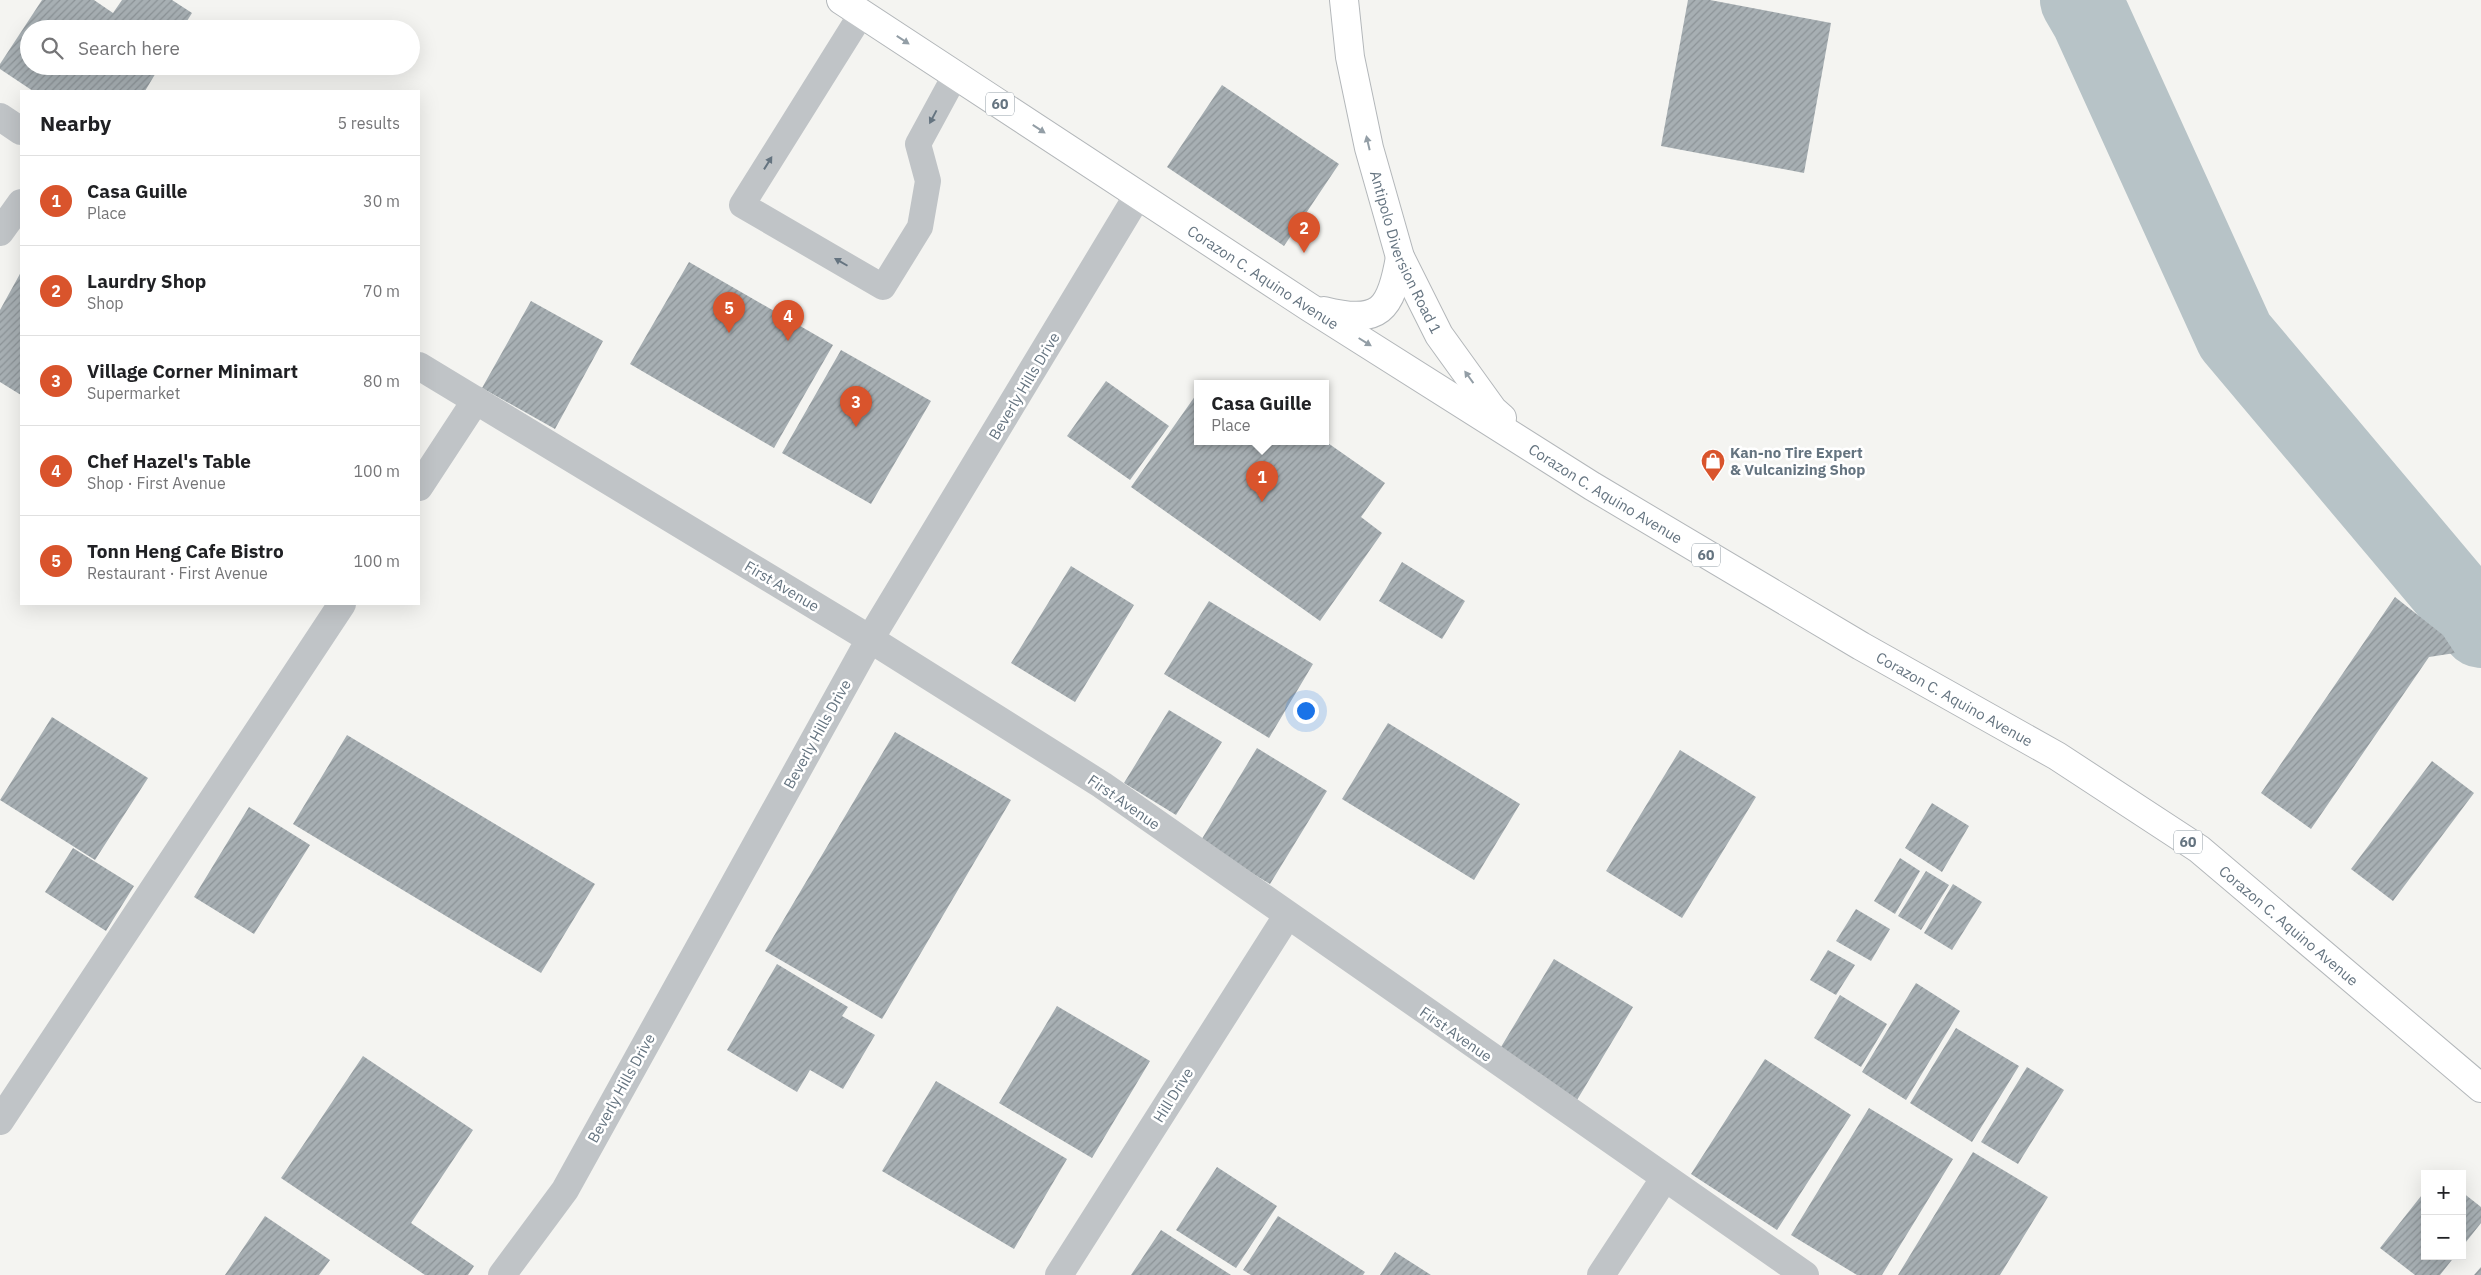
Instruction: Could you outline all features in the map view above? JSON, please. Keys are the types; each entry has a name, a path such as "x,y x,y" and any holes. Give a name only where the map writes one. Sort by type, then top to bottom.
{"main road":[{"name":"Antipolo Diversion Road 1","path":"1344,0 1350,57 1369,148 1400,257 1439,335 1493,410 1553,460"},
{"name":"Corazon C. Aquino Avenue","path":"851,7 956,74 1308,307 1689,544 1852,641 2057,756 2199,849 2481,1088"},
{"path":"1308,307 1349,317 1369,316 1379,311 1394,288 1400,257"}],"street":[{"path":"0,117 20,130"},
{"name":"Beverly Hills Drive","path":"502,1275 565,1190 870,639 1138,195"},
{"path":"0,232 20,204"},
{"name":"First Avenue","path":"420,367 870,639 1102,785 1287,916 1805,1275"},
{"path":"420,485 476,400"},
{"path":"0,1121 341,605"},
{"name":"Hill Drive","path":"1059,1275 1287,916"},
{"path":"1601,1275 1664,1178"}],"lane":[{"path":"851,7 742,205 883,287 920,227 928,181 918,144 956,74"}],"building":[{"path":"42,0 94,0 113,13 122,0 172,0 192,13 188,20 29,20"},
{"path":"1688,0 1710,0 1831,23 1804,173 1661,146"},
{"path":"20,34 20,75 155,75 146,90 32,90 0,69 0,64"},
{"path":"1222,85 1339,164 1284,246 1167,167"},
{"path":"689,262 833,345 774,448 630,364"},
{"path":"20,274 20,394 0,382 0,310"},
{"path":"531,301 603,341 555,429 482,388"},
{"path":"841,350 931,401 871,504 782,453"},
{"path":"1106,381 1169,426 1130,480 1067,436"},
{"path":"1194,398 1194,445 1329,444 1385,483 1361,517 1382,533 1320,621 1131,487"},
{"path":"1402,562 1465,601 1442,639 1379,601"},
{"path":"1071,566 1134,605 1075,702 1011,663"},
{"path":"2395,597 2443,635 2455,653 2429,657 2311,829 2261,793"},
{"path":"1209,601 1313,664 1269,738 1164,674"},
{"path":"1169,710 1222,742 1176,815 1124,783"},
{"path":"52,717 148,778 95,860 0,800"},
{"path":"1388,723 1520,804 1474,880 1342,799"},
{"path":"895,732 1011,800 882,1019 765,951"},
{"path":"347,735 595,884 541,973 293,824"},
{"path":"1257,748 1327,791 1270,884 1200,842"},
{"path":"1680,750 1756,797 1682,918 1606,871"},
{"path":"2432,761 2474,793 2393,901 2351,869"},
{"path":"1932,803 1969,826 1942,872 1905,848"},
{"path":"249,807 310,845 254,934 194,897"},
{"path":"73,848 134,886 106,931 45,892"},
{"path":"1900,858 1920,871 1895,914 1874,901"},
{"path":"1926,871 1949,885 1921,930 1898,916"},
{"path":"1953,884 1982,902 1952,950 1924,933"},
{"path":"1856,909 1890,929 1871,961 1836,941"},
{"path":"1828,950 1855,965 1836,995 1810,980"},
{"path":"1554,959 1633,1007 1577,1100 1498,1052"},
{"path":"777,964 848,1007 842,1016 875,1035 843,1089 810,1070 797,1092 727,1050"},
{"path":"1916,983 1960,1011 1906,1100 1862,1072"},
{"path":"1840,995 1887,1024 1861,1067 1814,1038"},
{"path":"1057,1006 1150,1061 1092,1158 999,1103"},
{"path":"1956,1028 2019,1066 1972,1142 1910,1103"},
{"path":"363,1056 473,1130 411,1223 474,1266 468,1275 425,1275 281,1178"},
{"path":"1765,1059 1851,1115 1777,1230 1691,1174"},
{"path":"2027,1067 2064,1090 2018,1164 1981,1142"},
{"path":"936,1081 1067,1159 1014,1249 882,1171"},
{"path":"1869,1108 1953,1159 1882,1275 1857,1275 1791,1235"},
{"path":"1973,1152 2048,1197 2000,1275 1898,1275"},
{"path":"1217,1167 1277,1206 1236,1268 1176,1230"},
{"path":"2466,1195 2481,1207 2481,1223 2466,1242"},
{"path":"2421,1196 2421,1260 2452,1260 2440,1275 2415,1275 2380,1248"},
{"path":"265,1216 330,1260 319,1275 225,1275"},
{"path":"1278,1216 1365,1272 1363,1275 1251,1275 1243,1270"},
{"path":"1161,1230 1231,1275 1131,1275"},
{"path":"1395,1252 1431,1275 1380,1275"},
{"path":"2481,1267 2481,1275 2474,1275"}],"waterway":[{"path":"2080,0 2091,19 2235,336 2481,628"}],"place":[{"name":"Laurdry Shop","path":"1304,253"},
{"name":"Tonn Heng Cafe Bistro","path":"729,333"},
{"name":"Chef Hazel's Table","path":"788,341"},
{"name":"Village Corner Minimart","path":"856,427"},
{"name":"Kan-no Tire Expert & Vulcanizing Shop","path":"1713,482"},
{"name":"Casa Guille","path":"1262,502"}]}
